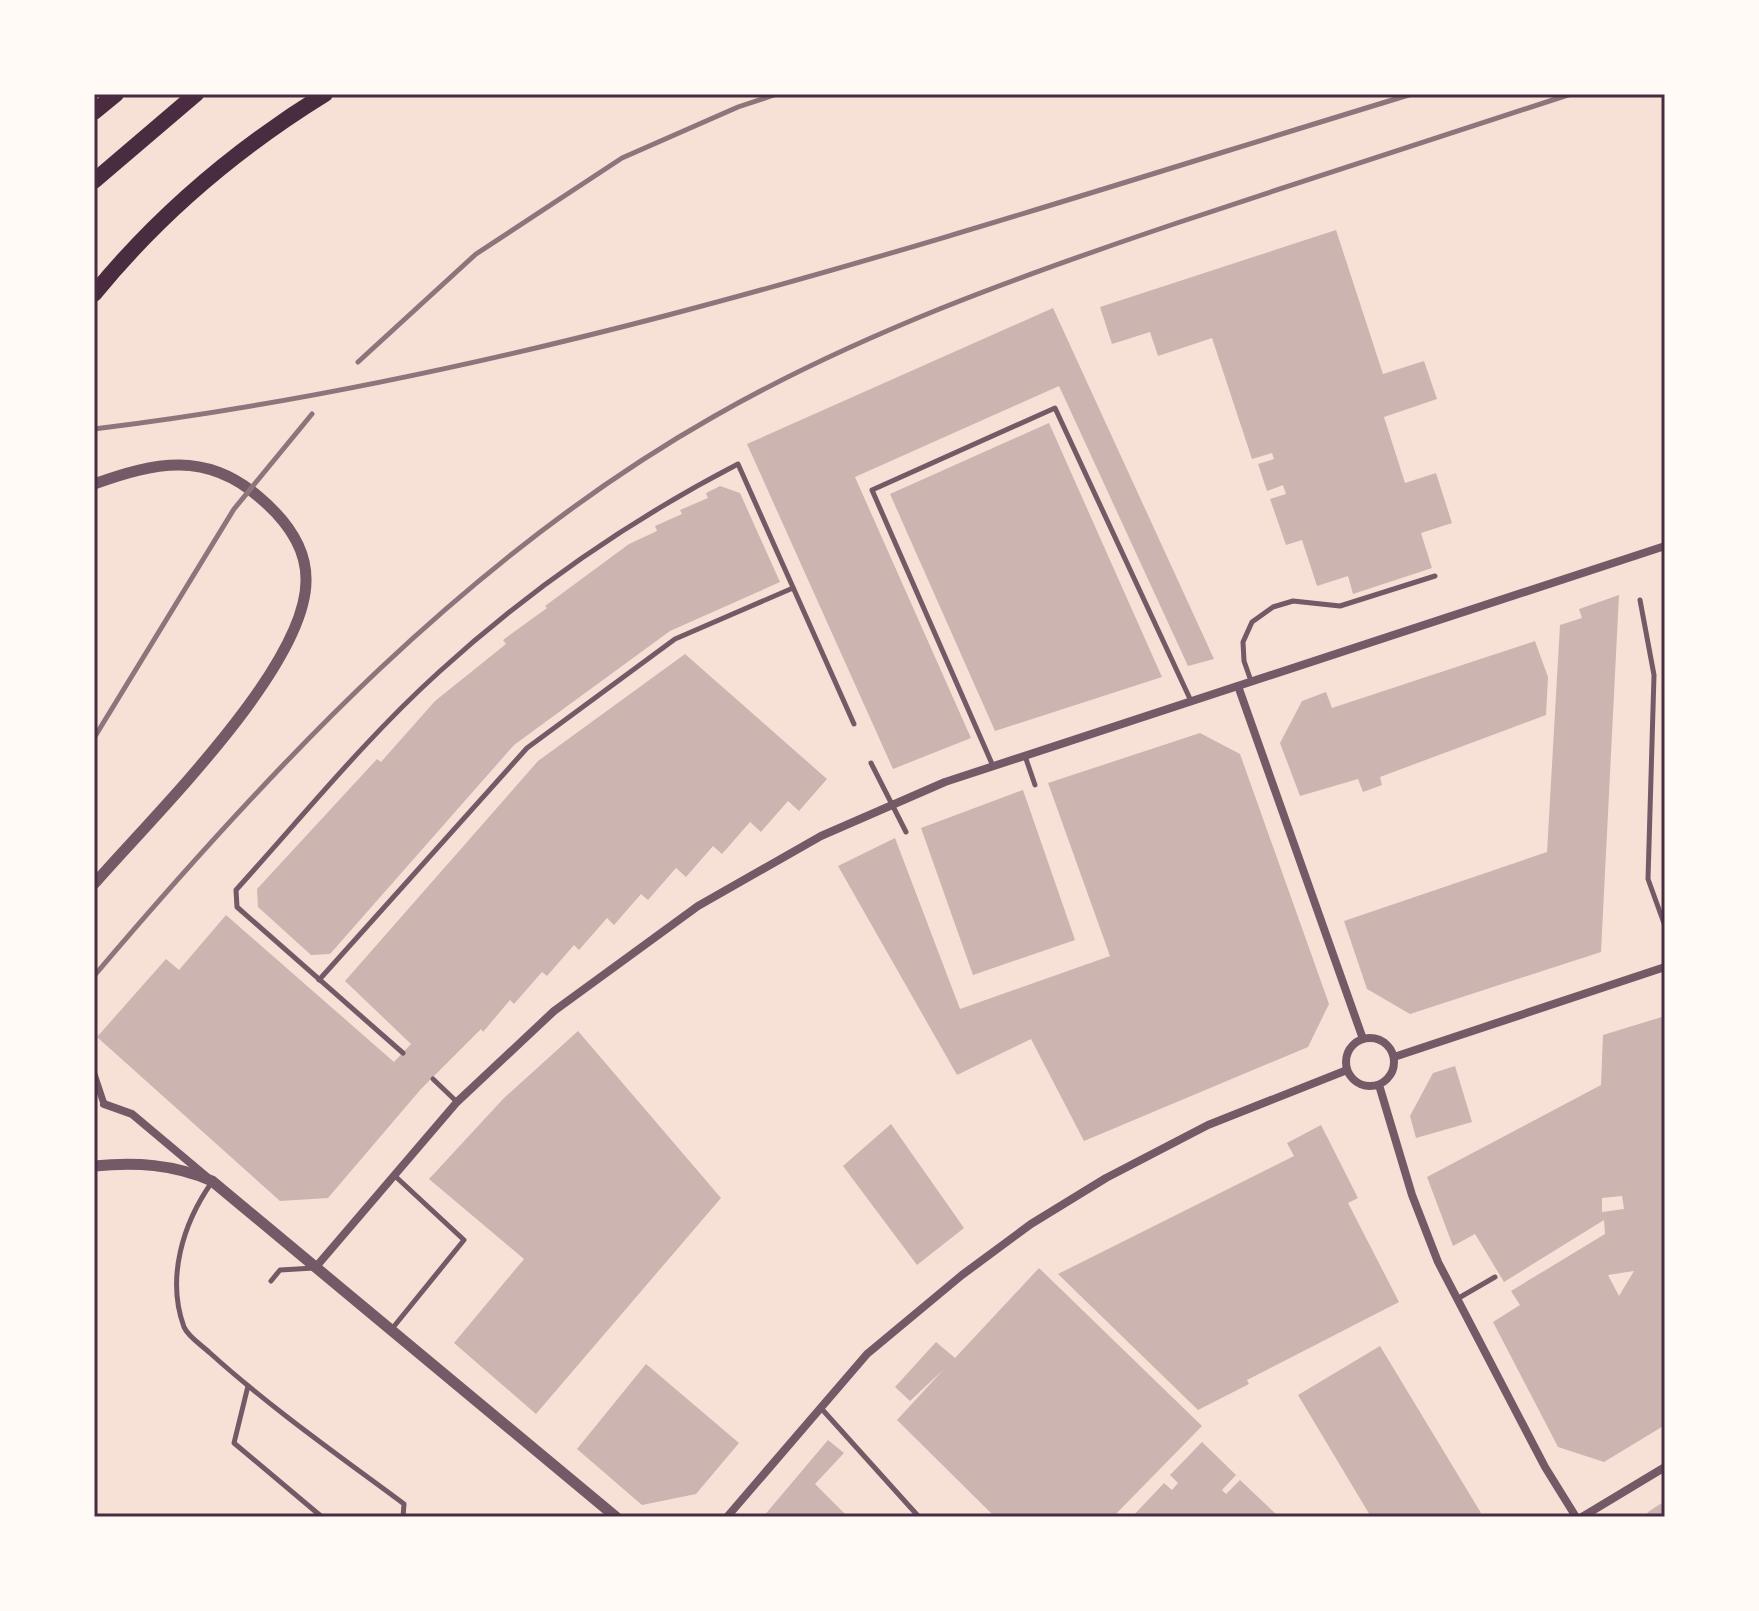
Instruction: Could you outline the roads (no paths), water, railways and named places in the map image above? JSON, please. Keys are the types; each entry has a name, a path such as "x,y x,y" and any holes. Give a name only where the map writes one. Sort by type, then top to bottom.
{"highway":[{"path":"94,112 116,94"},
{"path":"94,181 196,94"},
{"path":"94,294 133,246 200,182 277,124 325,94"}],"street":[{"path":"94,484 173,464 197,464 229,476 276,512 298,544 307,575 304,603 293,631 268,678 237,723 94,884"},
{"path":"315,1268 392,1174 457,1102 554,1011 645,942 759,870 894,803 993,766 1665,546"},
{"path":"1238,686 1363,1039"},
{"path":"1394,1057 1665,967"},
{"path":"1363,1039 1376,1039 1387,1045 1394,1057 1388,1079 1379,1085 1366,1086 1354,1081 1347,1070 1347,1058 1352,1046 1363,1039"},
{"path":"727,1517 867,1354 962,1275 1031,1224 1106,1178 1208,1125 1347,1070"},
{"path":"94,1074 104,1104 132,1114 616,1517"},
{"path":"1379,1085 1423,1227 1545,1467 1579,1517 1665,1467"},
{"path":"94,1166 138,1163 167,1166 212,1181"}],"lane":[{"path":"993,766 872,490 1055,408 1191,701"},
{"path":"403,1053 237,907 236,890 437,674 493,624 663,503 738,464 854,724"},
{"path":"1251,682 1244,661 1243,642 1252,622 1273,607 1293,601 1340,606 1435,576"},
{"path":"319,980 527,748 675,639 793,588"},
{"path":"1640,600 1654,675 1648,879 1665,926"},
{"path":"1025,755 1035,785"},
{"path":"871,763 894,803 906,832"},
{"path":"433,1079 457,1102"},
{"path":"391,1331 464,1240 392,1174"},
{"path":"212,1181 195,1206 182,1242 177,1286 185,1330 248,1386 404,1504 403,1517"},
{"path":"271,1281 280,1270 315,1268"},
{"path":"1457,1299 1495,1277"},
{"path":"248,1386 234,1443 322,1517"},
{"path":"820,1407 919,1517"}],"railway":[{"path":"358,362 476,254 622,158 738,107 777,94"},
{"path":"94,429 263,404 430,372 595,334 923,244 1412,94"},
{"path":"94,976 232,819 380,669 458,599 539,533 624,472 713,417 825,359 999,286 1177,223 1571,94"},
{"path":"94,738 234,509 312,414"}]}
